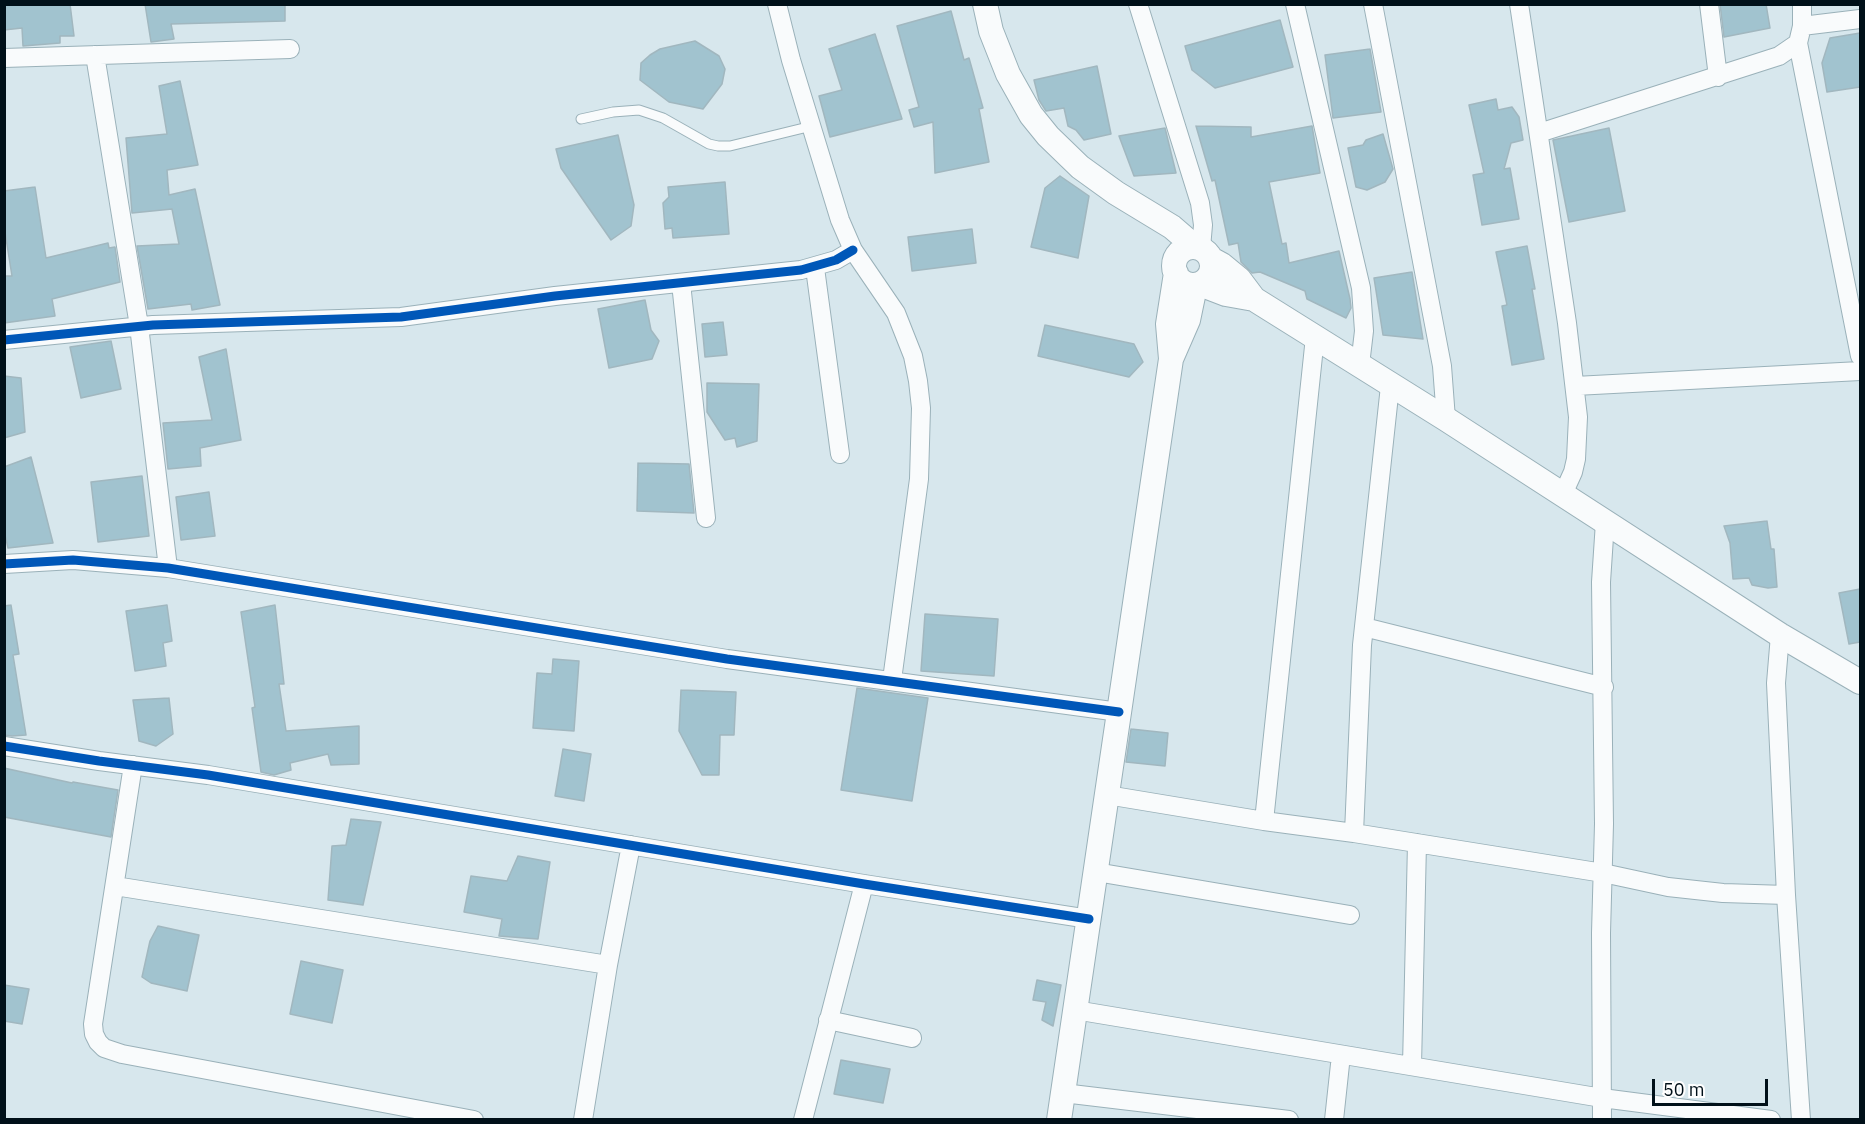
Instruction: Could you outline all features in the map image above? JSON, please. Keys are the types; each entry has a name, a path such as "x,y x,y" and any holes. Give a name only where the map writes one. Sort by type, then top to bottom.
{"street":[{"path":"777,4 791,60 840,220 853,250 886,296 905,334 916,372 921,408 919,479 892,680"},
{"path":"985,4 991,31 1004,64 1018,94 1037,122 1065,154 1080,167 1116,193 1149,212 1193,265"},
{"path":"1059,1119 1171,359 1188,320 1193,296 1193,265 1203,225 1200,203 1138,4"},
{"path":"1295,4 1361,288 1364,331 1360,365"},
{"path":"1373,4 1442,366 1446,419"},
{"path":"1519,4 1578,417 1578,444 1573,472 1563,495"},
{"path":"1709,4 1718,77"},
{"path":"1802,4 1800,35 1860,356"},
{"path":"1539,133 1779,56 1800,35 1860,19"},
{"path":"4,58 290,49"},
{"path":"95,55 139,326 168,568"},
{"path":"4,340 139,326 401,316 526,299 815,268 853,250"},
{"path":"1193,265 1222,265 1239,279 1254,299 1446,419 1780,634 1860,682"},
{"path":"815,268 840,454"},
{"path":"681,283 706,518"},
{"path":"1263,821 1315,337"},
{"path":"1575,386 1860,371"},
{"path":"1354,832 1364,627 1390,386"},
{"path":"1602,1119 1601,933 1604,687 1601,582 1605,522"},
{"path":"4,564 73,560 168,568 716,657 1119,712"},
{"path":"1364,627 1604,687"},
{"path":"1780,634 1776,683 1786,895 1801,1119"},
{"path":"4,746 208,774 864,884 1089,919"},
{"path":"133,765 93,1024 94,1034 104,1048 122,1054 474,1119"},
{"path":"1107,795 1263,821 1354,832 1603,873 1687,890 1786,895"},
{"path":"1412,1066 1417,843"},
{"path":"583,1119 608,965 631,845"},
{"path":"1096,872 1350,915"},
{"path":"803,1119 864,884"},
{"path":"115,886 608,965"},
{"path":"1076,1010 1602,1098 1771,1119"},
{"path":"828,1020 912,1038"},
{"path":"1334,1119 1341,1054"},
{"path":"1063,1093 1289,1119"}],"lane":[{"path":"581,119 613,112 639,110 663,118 709,144 718,146 730,146 812,126"}],"building":[{"path":"4,4 70,4 74,36 60,36 60,43 23,46 22,28 4,30"},
{"path":"145,4 285,4 285,21 171,24 174,39 151,42"},
{"path":"1720,4 1766,4 1770,28 1724,37"},
{"path":"951,11 964,60 969,58 983,108 979,109 989,162 935,173 933,122 914,127 909,110 919,107 897,26"},
{"path":"1280,20 1293,67 1215,88 1192,70 1185,46"},
{"path":"1860,33 1860,87 1827,92 1822,63 1830,38"},
{"path":"875,34 902,119 830,137 819,96 842,90 829,49"},
{"path":"695,41 719,56 725,69 722,84 703,109 669,102 640,80 641,63 650,55 660,49"},
{"path":"1370,49 1381,112 1333,118 1325,55"},
{"path":"1097,66 1111,134 1084,140 1076,130 1068,126 1064,108 1046,111 1039,100 1034,80"},
{"path":"180,81 198,165 167,170 169,195 195,189 220,305 192,310 191,304 148,309 137,246 179,244 172,209 132,213 126,138 167,134 159,86"},
{"path":"1496,99 1498,110 1512,107 1519,117 1523,140 1511,143 1504,169 1510,168 1519,219 1482,225 1473,175 1484,173 1469,105"},
{"path":"1196,126 1251,127 1251,137 1312,126 1320,173 1269,182 1282,244 1286,243 1289,263 1339,251 1351,308 1346,318 1307,299 1305,291 1260,272 1252,273 1241,262 1238,243 1229,245 1215,180 1212,181"},
{"path":"1165,128 1176,173 1134,176 1119,136"},
{"path":"1609,128 1625,211 1569,222 1553,140"},
{"path":"1383,134 1393,169 1385,182 1367,190 1356,187 1348,148 1363,145 1366,140"},
{"path":"618,135 634,205 631,226 611,240 561,168 556,149"},
{"path":"1060,176 1089,196 1078,258 1031,247 1045,188"},
{"path":"725,182 729,234 673,238 672,228 665,229 663,203 669,197 668,187"},
{"path":"35,187 46,258 108,243 109,248 115,247 120,282 52,299 55,316 4,323 4,276 12,276 4,226 4,191"},
{"path":"972,229 976,263 912,271 908,237"},
{"path":"1527,246 1544,359 1512,365 1502,306 1507,305 1496,252"},
{"path":"1412,272 1423,339 1383,335 1374,278"},
{"path":"645,300 651,330 659,341 652,359 609,368 598,309"},
{"path":"723,322 727,355 705,357 702,324"},
{"path":"1045,325 1134,344 1143,362 1129,377 1038,356"},
{"path":"111,341 121,389 81,398 70,347"},
{"path":"226,349 241,440 200,448 201,466 168,469 163,423 212,420 199,357"},
{"path":"4,376 21,378 25,432 4,438"},
{"path":"707,383 759,384 757,441 737,447 735,438 725,440 707,412"},
{"path":"31,457 53,543 8,548 4,531 4,467"},
{"path":"638,463 689,464 694,513 637,511"},
{"path":"142,476 149,536 98,542 91,482"},
{"path":"209,492 215,536 181,540 176,497"},
{"path":"1767,521 1771,549 1774,549 1777,587 1752,585 1749,578 1733,579 1730,543 1724,526"},
{"path":"1860,589 1860,642 1849,644 1839,593"},
{"path":"11,605 19,654 13,655 26,735 12,736 4,735 4,606"},
{"path":"167,605 172,641 163,643 166,666 135,671 126,611"},
{"path":"275,605 284,684 279,684 286,731 359,726 359,764 331,765 328,754 290,763 291,770 274,775 261,772 252,708 255,707 241,612"},
{"path":"925,614 998,619 994,676 921,671"},
{"path":"553,659 579,661 574,731 533,728 537,673 552,674"},
{"path":"857,688 928,698 912,801 841,790"},
{"path":"681,690 736,692 734,735 720,735 719,775 702,775 679,731"},
{"path":"169,698 173,734 156,746 139,741 133,700"},
{"path":"1131,729 1168,733 1165,766 1126,762"},
{"path":"563,749 591,754 584,801 555,796"},
{"path":"4,768 72,783 118,790 111,837 4,817"},
{"path":"351,819 381,822 363,905 328,900 332,846 346,845"},
{"path":"518,856 550,862 538,939 499,936 502,919 464,912 471,876 507,881"},
{"path":"158,926 199,935 187,991 151,983 142,977 150,941"},
{"path":"301,961 343,970 332,1023 290,1014"},
{"path":"1037,980 1061,985 1053,1026 1042,1020 1046,1002 1033,1000"},
{"path":"4,985 29,989 22,1024 4,1021"},
{"path":"841,1060 890,1069 883,1103 834,1094"}],"cycle path":[{"path":"4,340 153,325 401,317 555,296 801,270 836,260 853,250"},
{"path":"4,564 73,560 168,568 727,659 1119,712"},
{"path":"4,746 208,775 1089,919"}]}
